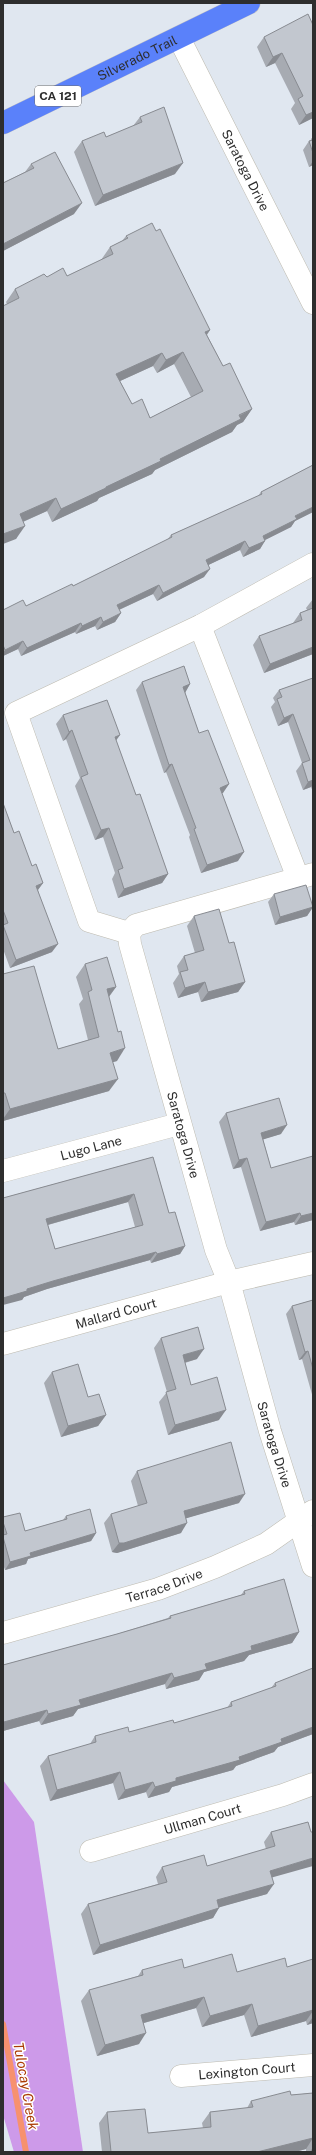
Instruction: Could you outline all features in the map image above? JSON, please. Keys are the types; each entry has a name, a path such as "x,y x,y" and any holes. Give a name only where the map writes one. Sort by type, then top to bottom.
{"main road":[{"name":"Silverado Trail","path":"3,123 249,3"}],"street":[{"name":"Saratoga Drive","path":"179,38 313,303"},
{"path":"200,626 305,876 136,925 129,933 89,921 16,713 200,626 313,564"},
{"name":"Saratoga Drive","path":"129,933 130,944 154,1024 179,1124 216,1250 229,1282 270,1431 306,1516 313,1566"},
{"name":"Lugo Lane","path":"3,1171 179,1124"},
{"name":"Mallard Court","path":"3,1344 229,1282 313,1263"},
{"name":"Terrace Drive","path":"3,1633 158,1589 215,1567 266,1544 306,1516"},
{"name":"Ullman Court","path":"91,1851 283,1795 313,1784"},
{"name":"Lexington Court","path":"182,2076 313,2065"}],"shaded area":[{"path":"3,1780 34,1822 83,2152 14,2152 3,2115"}],"building":[{"path":"308,14 313,25 313,112 306,115 298,99 303,96 282,53 273,57 264,37"},
{"path":"164,107 183,163 103,195 82,141 104,132 106,137 142,122 140,117"},
{"path":"313,140 313,153 309,141"},
{"path":"55,152 82,203 3,244 3,183 34,168 31,164"},
{"path":"152,223 156,231 160,229 210,330 205,332 223,366 230,363 252,409 239,415 241,419 160,459 161,461 61,509 56,498 20,514 25,526 3,534 3,306 19,298 15,289 44,274 47,277 63,268 67,276 113,254 110,247 128,238 126,236","holes":["183,352 203,391 150,418 142,399 132,404 116,374 162,353 166,360"]},
{"path":"313,465 313,507 295,516 297,519 263,536 265,541 249,548 245,541 206,560 210,569 163,593 159,585 117,605 121,613 103,622 101,617 82,626 81,623 27,648 23,641 5,650 3,645 3,610 23,600 26,606 72,584 73,586 172,537 171,535 262,494 261,492"},
{"path":"313,608 313,647 270,664 259,636 302,620 300,613"},
{"path":"184,666 190,684 183,687 199,733 208,730 229,784 220,788 244,852 207,865 194,829 196,828 172,764 169,765 142,682"},
{"path":"313,678 313,780 308,782 302,763 310,760 293,714 284,718 277,699 282,697 279,690"},
{"path":"107,700 120,735 115,737 136,795 140,794 168,874 124,889 118,870 123,868 109,828 101,830 81,777 88,774 72,730 69,732 63,715"},
{"path":"3,803 14,833 19,831 32,866 36,864 43,883 36,886 58,944 16,960 3,925 8,923 3,910"},
{"path":"306,885 313,907 280,917 274,894"},
{"path":"219,909 229,943 234,942 245,982 208,992 205,982 185,988 180,972 188,970 184,956 204,950 194,916"},
{"path":"107,957 116,987 107,989 118,1032 121,1031 125,1048 110,1053 118,1079 10,1109 5,1093 3,1093 3,974 34,966 58,1049 99,1037 88,992 92,990 85,964"},
{"path":"279,1098 287,1125 261,1133 271,1168 313,1156 313,1213 301,1216 300,1213 266,1222 247,1158 239,1160 226,1113"},
{"path":"153,1157 169,1213 175,1212 185,1246 157,1254 156,1252 53,1281 3,1298 3,1198","holes":["134,1194 143,1225 55,1249 46,1219"]},
{"path":"313,1300 313,1369 308,1351 305,1352 292,1306"},
{"path":"198,1327 204,1349 183,1355 191,1385 217,1377 226,1410 175,1425 166,1392 176,1389 161,1338"},
{"path":"78,1364 88,1397 99,1394 106,1415 68,1426 52,1372"},
{"path":"231,1442 245,1494 184,1511 187,1523 124,1543 119,1543 111,1514 147,1503 137,1471"},
{"path":"90,1509 96,1533 30,1553 31,1556 10,1562 3,1537 3,1535 7,1534 3,1517 20,1513 25,1531 67,1519 66,1516"},
{"path":"284,1579 299,1632 251,1646 252,1650 205,1664 207,1669 174,1678 172,1673 79,1700 81,1705 48,1714 47,1710 4,1722 3,1665 171,1618 170,1616 245,1594 244,1591"},
{"path":"313,1668 313,1727 281,1739 282,1742 239,1757 240,1760 176,1778 176,1781 155,1787 153,1782 125,1790 120,1772 57,1790 48,1756 96,1742 95,1736 128,1727 129,1732 173,1720 174,1723 232,1706 231,1702 276,1686 275,1683"},
{"path":"308,1822 311,1832 313,1832 313,1858 270,1871 274,1884 217,1900 219,1908 100,1945 88,1904 167,1882 162,1867 204,1855 207,1866 275,1846 271,1832"},
{"path":"232,1954 237,1972 285,1958 287,1967 313,1959 313,2010 258,2026 252,2004 210,2016 204,1997 141,2015 146,2033 105,2045 89,1990 143,1975 142,1970 182,1959 184,1968"},
{"path":"290,2091 291,2095 313,2093 313,2138 257,2152 111,2152 107,2112 145,2109 148,2133 211,2127 210,2112 253,2107 251,2101"}],"waterway":[{"name":"Tulocay Creek","path":"3,2024 26,2152"}]}
